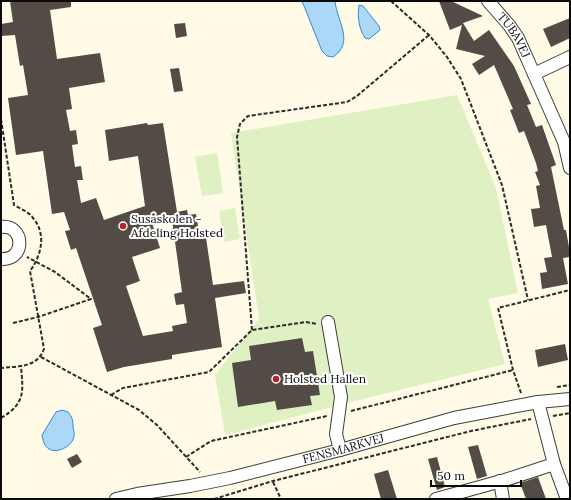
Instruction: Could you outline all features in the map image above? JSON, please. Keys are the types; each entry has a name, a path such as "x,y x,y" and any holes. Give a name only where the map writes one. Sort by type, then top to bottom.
{"street":[{"name":"TUBAVEJ","path":"488,1 518,38 564,142 570,168"},
{"path":"534,74 570,57"},
{"path":"1,227 10,228 18,235 20,240 17,251 9,258 1,259"},
{"path":"328,322 341,397 336,434 340,450"},
{"name":"FENSMARKVEJ","path":"116,499 230,478 340,450 454,418 538,402 570,398"},
{"path":"538,402 554,464 567,499"},
{"path":"437,499 554,464"},
{"path":"500,481 503,499"}],"path":[{"path":"391,1 428,35 447,57 461,80 502,185 528,300"},
{"path":"252,330 237,137 240,124 248,116 347,102 357,96 428,35"},
{"path":"13,323 38,317 91,299 55,272 17,251"},
{"path":"527,392 520,393 498,308 570,290"},
{"path":"111,395 123,388 210,372 252,330 306,322 315,324 328,322"},
{"path":"41,357 139,410 157,425 201,473"},
{"path":"1,418 12,411 19,402 23,389 21,366"},
{"path":"556,387 570,385"},
{"path":"214,499 273,481 471,431 570,414"},
{"path":"273,481 280,499"}],"green space":[{"path":"457,95 496,188 518,293 488,299 505,364 225,435 215,375 259,319 231,133"},
{"path":"217,153 223,193 202,196 195,157"},
{"path":"235,208 240,239 224,242 219,211"}],"water":[{"path":"302,1 335,1 344,38 343,45 333,57 327,56 322,51"},
{"path":"359,5 363,6 379,26 380,30 369,39 365,38 360,27 358,18"},
{"path":"62,410 68,412 73,422 73,440 68,446 60,450 52,450 49,449 44,443 42,435 56,412"}],"building":[{"path":"10,1 71,1 71,7 50,10 57,59 100,53 105,82 69,88 72,109 66,110 70,131 76,130 78,144 72,145 75,167 81,166 83,180 77,180 81,203 96,198 104,220 145,206 138,156 109,161 105,130 147,123 148,125 163,123 177,212 187,210 188,215 196,214 199,232 205,231 213,285 244,281 246,293 215,298 222,347 172,355 172,359 124,367 107,372 93,328 102,325 76,248 71,250 65,231 70,230 64,212 52,214 43,151 16,155 8,98 28,95 23,65 20,66 15,35 1,36 1,24 13,22","holes":["172,220 182,292 174,294 176,305 184,304 187,323 172,326 173,331 143,336 126,286 140,281 132,257 160,248 152,223"]},
{"path":"439,1 451,1 483,16 463,23 474,41 489,30 514,66 531,104 527,105 536,127 542,125 556,165 551,167 570,253 570,257 563,258 568,284 542,289 540,273 547,272 544,258 552,257 546,225 534,227 531,209 540,208 536,186 540,185 535,172 538,171 536,163 524,131 519,133 510,110 513,109 494,65 479,75 472,64 485,56 456,49 462,25 450,30"},
{"path":"570,18 570,38 551,47 543,29"},
{"path":"185,23 187,36 176,38 174,24"},
{"path":"179,68 183,91 174,92 170,69"},
{"name":"Holsted Hallen","path":"302,338 305,352 313,351 320,395 310,396 312,405 277,410 275,401 238,407 232,363 251,360 249,346"},
{"path":"565,344 568,360 538,367 535,350"},
{"path":"478,445 487,476 477,479 468,447"},
{"path":"77,454 82,462 72,468 67,459"},
{"path":"437,457 445,487 437,490 428,459"},
{"path":"388,470 397,499 381,499 374,474"},
{"path":"538,477 546,499 526,499 520,483"}],"place":[{"name":"Susåskolen - Afdeling Holsted","path":"123,226"},
{"name":"Holsted Hallen","path":"276,379"}]}
